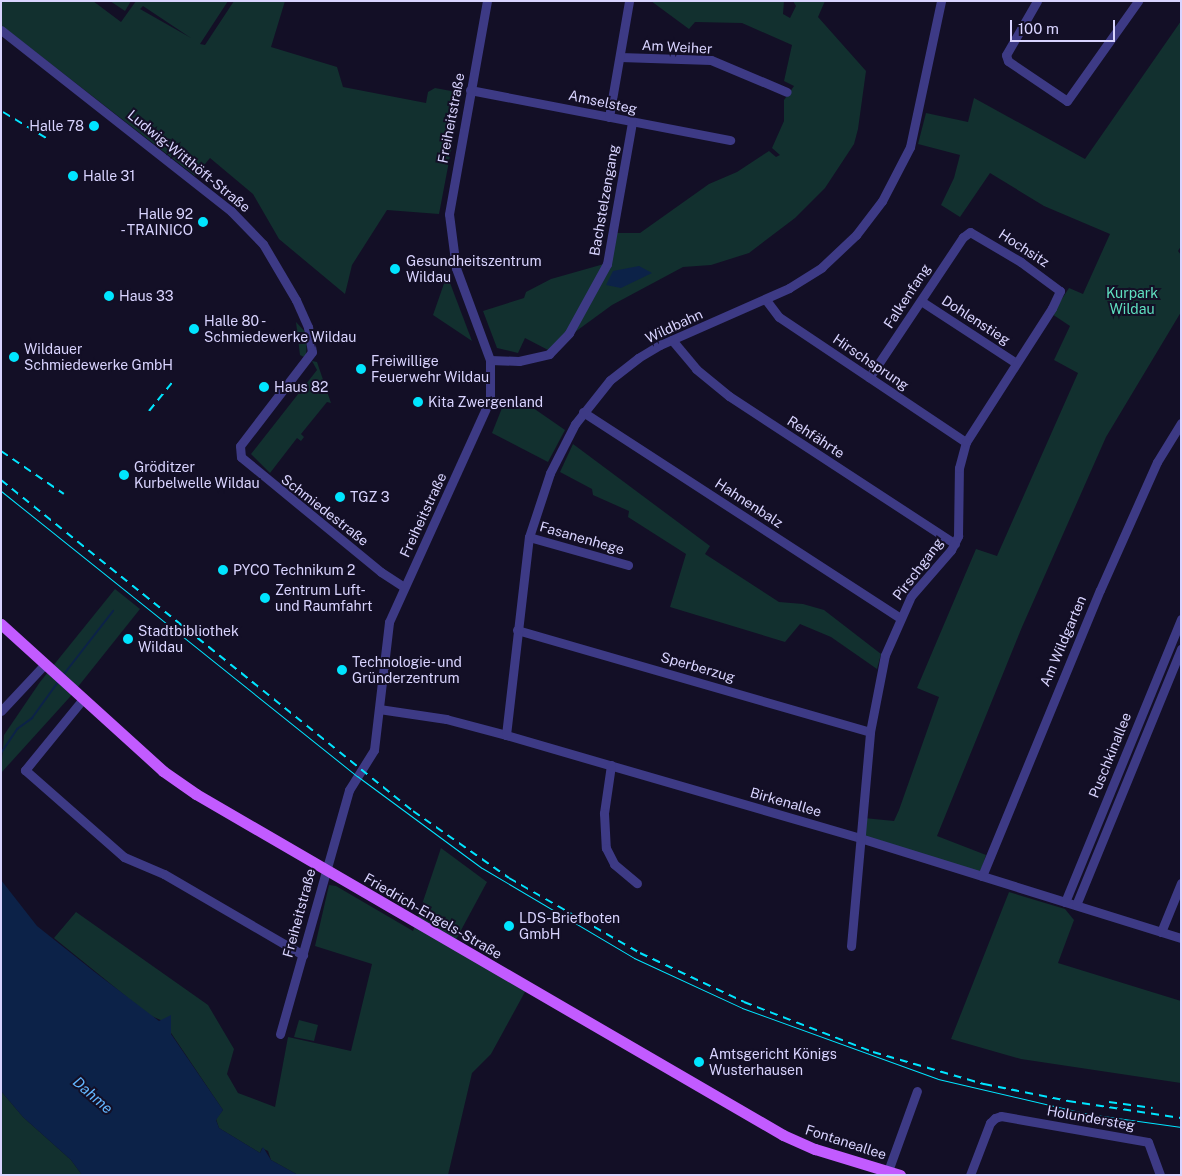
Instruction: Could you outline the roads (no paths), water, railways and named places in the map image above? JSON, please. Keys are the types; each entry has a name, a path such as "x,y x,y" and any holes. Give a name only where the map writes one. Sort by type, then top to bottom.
{"main road":[{"name":"Friedrich-Engels-Straße","path":"1,624 174,779 325,870 784,1135"},
{"name":"Fontaneallee","path":"784,1135 815,1149 900,1175"}],"street":[{"name":"Freiheitstraße","path":"280,1034 325,870 350,790 374,750 386,635 404,587 489,403 492,380 490,360 462,289 450,230 452,184 487,1"},
{"path":"609,117 629,1"},
{"name":"Wildbahn","path":"506,734 529,537 553,466 583,412 619,373 672,340 766,300 802,280 838,253 862,228 888,191 914,133 941,1"},
{"path":"1037,1 1006,55 1013,64 1067,100 1138,1"},
{"name":"Ludwig-Witthöft-Straße","path":"1,30 231,211 263,244 284,278 308,327 312,352 240,446"},
{"name":"Am Weiher","path":"620,57 711,60 786,92"},
{"name":"Amselsteg","path":"470,90 730,140"},
{"name":"Bachstelzengang","path":"490,360 520,361 549,354 569,333 607,264 632,122"},
{"name":"Hochsitz","path":"970,232 1021,262 1060,290"},
{"name":"Falkenfang","path":"869,378 963,237 970,232"},
{"name":"Pirschgang","path":"851,946 870,732 884,658 911,596 955,544 958,528 959,468 966,442 1060,290"},
{"name":"Hirschsprung","path":"766,300 778,317 966,442"},
{"name":"Dohlenstieg","path":"921,301 1016,363"},
{"name":"Rehfährte","path":"672,340 696,369 729,396 955,544"},
{"name":"Hahnenbalz","path":"583,412 900,618"},
{"name":"Am Wildgarten","path":"982,876 1075,647 1158,462 1181,423"},
{"name":"Schmiedestraße","path":"240,446 241,457 246,465 404,587"},
{"name":"Fasanenhege","path":"529,537 628,565"},
{"name":"Puschkinallee","path":"1065,902 1181,619"},
{"name":"Sperberzug","path":"517,630 870,732"},
{"name":"Puschkinallee","path":"1076,905 1181,649"},
{"path":"1,711 47,666"},
{"path":"80,696 25,770 124,857 164,874 303,955"},
{"name":"Birkenallee","path":"378,709 446,719 506,734 860,838 1181,938"},
{"path":"611,765 604,816 606,848 614,864 637,883"},
{"path":"1161,932 1181,883"},
{"path":"888,1171 917,1091"},
{"name":"Holundersteg","path":"970,1175 995,1118 1148,1142 1160,1175"}],"water":[{"path":"639,266 652,273 621,288 606,285 613,271"},
{"name":"Dahme","path":"1,880 37,926 96,973 159,1021 171,1015 171,1034 223,1110 216,1120 219,1128 260,1153 263,1147 271,1160 298,1175 82,1175 71,1160 23,1117 1,1091"}],"waterway":[{"path":"64,674 113,611"},
{"path":"1,753 17,729 32,718 58,682"}],"tram line":[{"path":"1,491 357,776 482,868 634,958 742,1008 938,1079 1088,1114 1181,1127"}],"railway":[{"path":"3,112 48,139"},
{"path":"149,411 175,379"},
{"path":"1,451 64,494"},
{"path":"1,480 413,811 509,878 640,953 744,1002 873,1052 984,1084 1068,1101 1181,1118"},
{"path":"1109,1102 1153,1108"}],"place":[{"name":"Halle 78","path":"94,126"},
{"name":"Halle 31","path":"73,176"},
{"name":"Halle 92 - TRAINICO","path":"203,222"},
{"name":"Gesundheitszentrum Wildau","path":"395,269"},
{"name":"Haus 33","path":"109,296"},
{"name":"Halle 80 - Schmiedewerke Wildau","path":"194,329"},
{"name":"Wildauer Schmiedewerke GmbH","path":"14,357"},
{"name":"Freiwillige Feuerwehr Wildau","path":"361,369"},
{"name":"Haus 82","path":"264,387"},
{"name":"Kita Zwergenland","path":"418,402"},
{"name":"Gröditzer Kurbelwelle Wildau","path":"124,475"},
{"name":"TGZ 3","path":"340,497"},
{"name":"PYCO Technikum 2","path":"223,570"},
{"name":"Zentrum Luft- und Raumfahrt","path":"265,598"},
{"name":"Stadtbibliothek Wildau","path":"128,639"},
{"name":"Technologie- und Gründerzentrum","path":"342,670"},
{"name":"LDS-Briefboten GmbH","path":"509,926"},
{"name":"Amtsgericht Königs Wusterhausen","path":"699,1062"}],"park label":[{"name":"Kurpark Wildau","path":"1132,302"}]}
